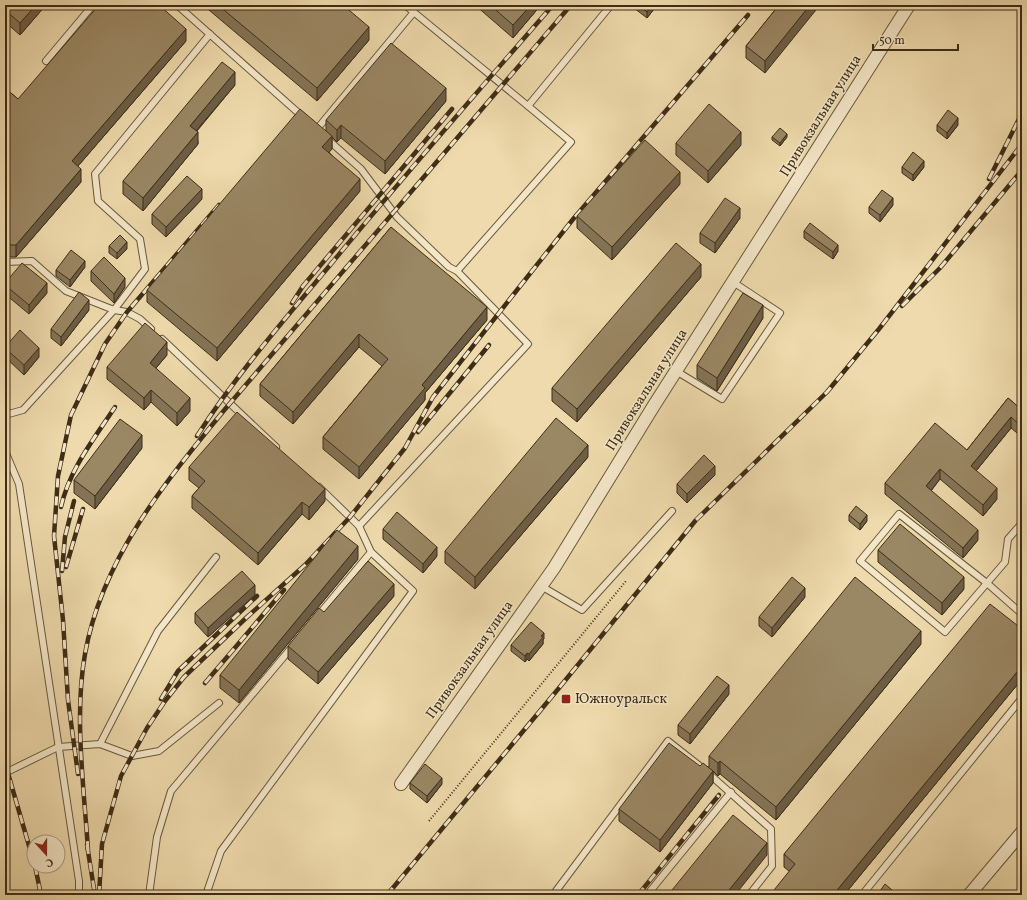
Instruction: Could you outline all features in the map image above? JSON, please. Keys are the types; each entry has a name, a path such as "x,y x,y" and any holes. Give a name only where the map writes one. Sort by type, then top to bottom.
{"street":[{"name":"Привокзальная улица","path":"401,784 541,586 909,5"},
{"path":"969,895 1022,832"}],"lane":[{"path":"46,61 93,5"},
{"path":"177,5 361,169 397,217 449,267 457,271 528,344 359,526"},
{"path":"405,5 571,142 457,271"},
{"path":"528,106 611,5"},
{"path":"316,129 414,12"},
{"path":"5,415 23,410 114,310 145,269 140,240 98,201 95,174 210,34"},
{"path":"5,262 32,261 66,290 114,310 127,312 140,319 281,452"},
{"path":"676,371 722,399 780,313 733,282"},
{"path":"5,451 19,484 79,881 79,895"},
{"path":"206,895 221,851 413,591 372,552 359,526 316,484"},
{"path":"541,586 582,610 672,511"},
{"path":"1022,523 1008,539 1005,562 988,584 945,632 860,561 899,514 988,584 1022,614"},
{"path":"311,624 372,552"},
{"path":"100,744 158,631 216,557"},
{"path":"149,895 157,837 171,792 296,642"},
{"path":"862,895 1022,698"},
{"path":"5,773 58,747 100,744 132,756 159,751 219,703"},
{"path":"553,895 668,741 731,792 771,828 772,866 749,895"},
{"path":"647,895 731,792"}],"path":[{"path":"429,821 626,581"}],"building":[{"path":"5,5 36,5 20,23 5,10"},
{"path":"99,5 159,5 186,29 72,161 81,169 16,245 11,245 5,240 5,88 18,99"},
{"path":"218,5 343,5 369,27 317,88"},
{"path":"490,5 531,5 513,25"},
{"path":"638,5 652,5 647,12"},
{"path":"779,5 810,5 765,61 746,46"},
{"path":"391,43 446,88 385,161 341,125 337,130 326,120"},
{"path":"222,62 235,72 190,126 198,132 143,198 123,181"},
{"path":"709,104 741,132 708,171 676,143"},
{"path":"300,109 332,136 322,147 360,179 217,348 147,290"},
{"path":"948,110 958,118 947,133 937,125"},
{"path":"780,128 787,134 780,143 772,137"},
{"path":"645,140 680,172 612,247 577,216"},
{"path":"913,152 924,161 913,175 902,167"},
{"path":"187,176 202,189 166,227 152,214"},
{"path":"882,190 893,198 880,215 869,207"},
{"path":"725,198 740,208 715,243 700,233"},
{"path":"810,223 838,245 833,252 804,231"},
{"path":"391,227 487,307 422,385 425,388 359,467 323,437 388,359 359,334 293,412 260,384"},
{"path":"120,235 127,242 117,253 109,246"},
{"path":"676,243 701,264 577,409 552,388"},
{"path":"71,250 85,261 70,280 56,270"},
{"path":"104,257 125,278 114,294 91,271"},
{"path":"22,263 47,283 29,305 5,285 5,283"},
{"path":"79,292 89,300 61,337 51,329"},
{"path":"743,293 763,305 717,378 697,365"},
{"path":"145,323 167,342 150,363 190,398 177,413 151,390 144,398 107,367"},
{"path":"20,330 39,348 24,365 5,348"},
{"path":"1008,398 1022,410 1022,427 1011,417 971,466 997,488 983,505 940,469 926,486 978,530 963,548 885,483 935,423 967,450"},
{"path":"237,412 325,489 309,507 302,502 258,553 192,496 205,481 189,467"},
{"path":"556,418 588,445 475,577 445,551"},
{"path":"120,419 142,435 95,496 74,480"},
{"path":"704,455 715,466 687,494 677,484"},
{"path":"856,506 867,515 860,524 849,515"},
{"path":"397,512 437,547 423,564 383,529"},
{"path":"900,524 964,577 942,603 878,550"},
{"path":"337,530 358,546 239,690 220,675"},
{"path":"1022,532 1022,540 1018,536"},
{"path":"368,561 394,584 318,672 288,646 319,608 324,612"},
{"path":"242,571 255,585 208,628 195,613"},
{"path":"792,577 805,588 772,628 759,617"},
{"path":"855,577 921,631 776,807 720,761 718,763 709,756"},
{"path":"990,604 1022,629 1022,666 833,895 770,895 795,864 784,854"},
{"path":"531,622 544,633 541,636 543,637 529,654 527,653 525,656 511,645"},
{"path":"717,676 729,685 690,734 678,725"},
{"path":"669,743 700,766 703,763 713,771 660,840 619,809"},
{"path":"425,764 442,778 427,796 410,783"},
{"path":"733,815 767,843 725,895 668,895"},
{"path":"885,884 898,895 877,895"}],"railway":[{"path":"197,436 228,391 278,327 413,166 553,5"},
{"path":"88,850 82,777 80,726 82,677 85,654 93,619 106,585 121,553 139,522 181,464 226,408 571,5"},
{"path":"99,895 102,844 121,776 147,728 165,701 184,677 305,565 350,517 405,448 433,397 574,218 748,15"},
{"path":"292,303 303,286 452,109"},
{"path":"989,179 1019,119 1022,109"},
{"path":"387,895 696,520 827,392 879,329 1022,144"},
{"path":"902,306 940,268 1022,170"},
{"path":"78,774 68,700 63,620 54,536 58,476 71,415 105,344 127,312 219,205"},
{"path":"418,432 489,345"},
{"path":"61,507 70,480 83,455 115,407"},
{"path":"62,571 65,537 74,501"},
{"path":"66,567 83,509"},
{"path":"205,683 284,590"},
{"path":"161,699 178,671 257,596"},
{"path":"5,763 26,835"},
{"path":"638,895 719,795"},
{"path":"87,845 95,895"},
{"path":"37,874 41,895"}],"place":[{"name":"Южноуральск","path":"566,699"}]}
